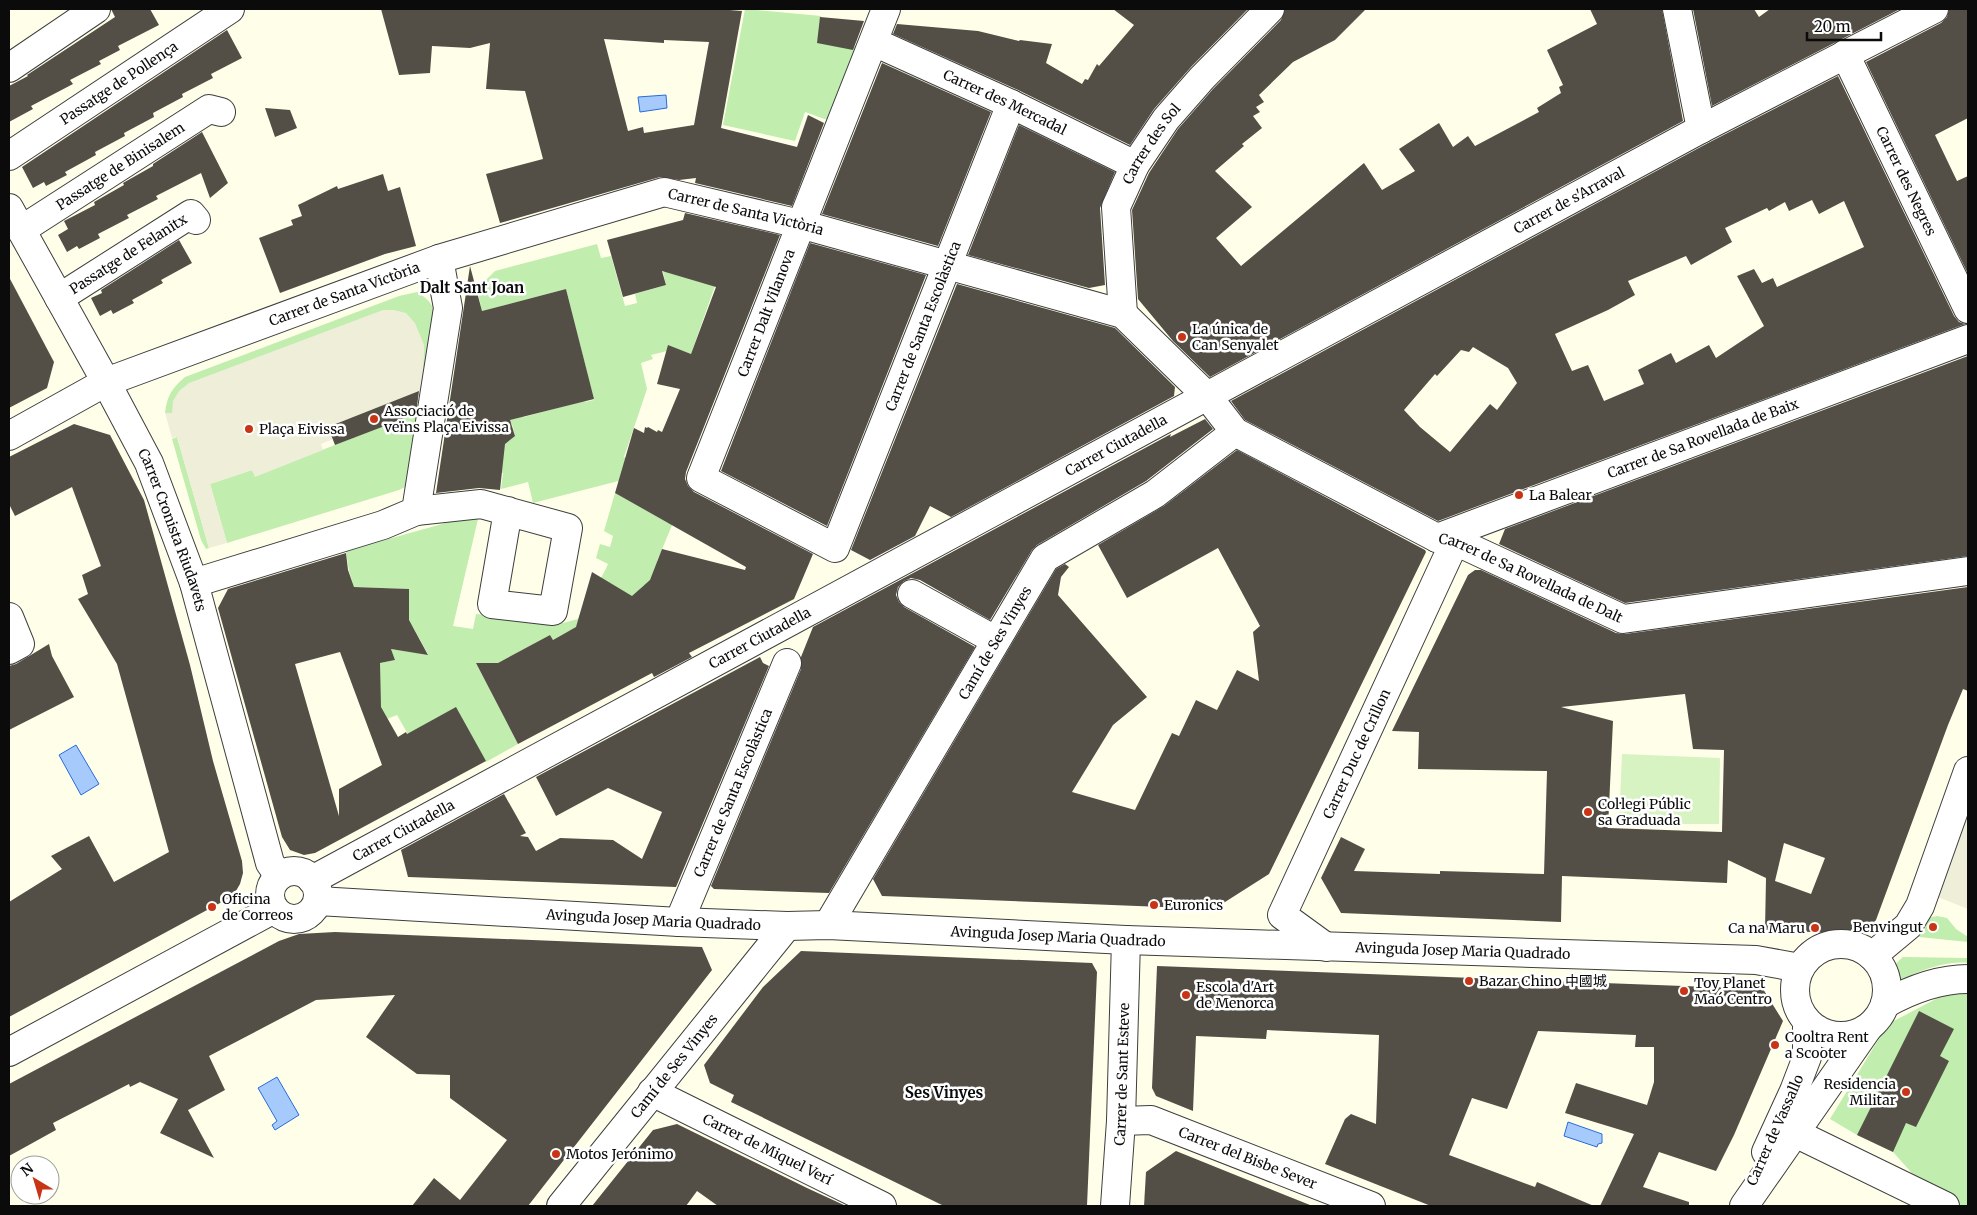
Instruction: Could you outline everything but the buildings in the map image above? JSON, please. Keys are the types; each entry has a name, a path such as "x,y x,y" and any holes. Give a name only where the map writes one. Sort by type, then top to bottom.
{"street":[{"path":"9,68 96,9"},
{"name":"Carrer Dalt Vilanova","path":"835,548 702,478 800,224 874,42 881,9"},
{"name":"Carrer des Sol","path":"1123,314 1116,207 1135,165 1166,119 1202,78 1270,9"},
{"path":"1677,9 1702,129"},
{"name":"Carrer de s'Arraval","path":"1208,397 1702,129 1934,9"},
{"name":"Passatge de Pollença","path":"9,156 240,10"},
{"name":"Carrer des Mercadal","path":"874,42 1011,104 1135,165"},
{"name":"Carrer des Negres","path":"1845,54 1968,309"},
{"name":"Carrer de Santa Escolàstica","path":"835,548 1011,104"},
{"name":"Passatge de Binisalem","path":"15,219 209,109 220,112"},
{"name":"Carrer de Santa Victòria","path":"9,436 106,382 439,259 664,192 800,224 1123,314 1208,397 1235,432"},
{"name":"Passatge de Felanitx","path":"59,298 191,214 196,220"},
{"name":"Carrer Cronista Riudavets","path":"15,219 149,463 194,582 270,863 279,876"},
{"path":"416,511 448,308 439,259"},
{"name":"Carrer de Sa Rovellada de Baix","path":"1446,539 1968,339"},
{"name":"Carrer Ciutadella","path":"315,890 877,573 1208,397"},
{"name":"Carrer de Sa Rovellada de Dalt","path":"1235,432 1446,539 1624,619 1968,571"},
{"name":"Camí de Ses Vinyes","path":"828,925 1045,558 1155,494 1235,432"},
{"path":"194,582 383,525 416,511 481,504 508,511"},
{"name":"Carrer Duc de Crillon","path":"1326,947 1282,915 1446,539"},
{"path":"912,594 995,640"},
{"path":"9,617 20,644 9,650"},
{"name":"Carrer de Santa Escolàstica","path":"679,922 787,663"},
{"path":"1872,956 1908,926 1920,906 1968,771"},
{"path":"293,871 307,875 315,890 315,908 302,918 294,920 279,915 270,902 271,888 279,876 293,871"},
{"name":"Avinguda Josep Maria Quadrado","path":"315,890 679,922 787,926 828,925 1126,940 1756,960 1800,968"},
{"path":"9,1052 274,909"},
{"name":"Camí de Ses Vinyes","path":"561,1206 787,926"},
{"name":"Carrer de Sant Esteve","path":"1114,1206 1121,1121 1126,940"},
{"path":"1841,944 1858,947 1872,956 1880,966 1885,978 1887,991 1885,1004 1878,1017 1868,1028 1853,1035 1836,1036 1820,1032 1807,1022 1799,1010 1794,996 1795,982 1800,968 1811,955 1825,947 1841,944"},
{"path":"1885,1004 1903,994 1921,988 1943,982 1968,980"},
{"name":"Carrer de Vassallo","path":"1743,1206 1798,1082 1807,1057 1807,1022"},
{"name":"Carrer de Vassallo","path":"1743,1206 1868,1028"},
{"name":"Carrer de Miquel Verí","path":"652,1092 882,1206"},
{"name":"Carrer del Bisbe Sever","path":"1121,1121 1151,1120 1372,1206"},
{"path":"1795,1133 1945,1206"}],"green space":[{"path":"745,9 821,16 821,40 864,48 833,122 805,112 795,141 723,125"},
{"path":"597,244 601,258 611,256 625,306 637,303 635,294 666,285 663,272 691,265 723,263 691,354 669,346 667,351 651,355 653,359 641,363 647,389 624,457 636,461 630,478 533,503 528,482 501,489 503,473 490,470 505,434 515,435 512,424 497,422 518,418 504,339 524,417 579,402 565,323 585,402 594,400 566,289 482,311 477,289 495,271"},
{"path":"417,292 429,302 434,312 435,320 428,370 423,367 424,345 172,413 165,413 171,393 185,377 399,296"},
{"path":"420,412 407,486 227,543 210,484 252,470 255,476"},
{"path":"177,437 209,548 206,549 201,540 172,439"},
{"path":"615,493 668,523 673,523 657,561 680,574 643,586 640,589 648,600 569,631 553,640 550,635 498,663 476,663 518,744 486,762 455,708 409,736 397,715 387,719 380,719 380,663 395,660 391,649 428,654 413,627 408,626 409,589 354,587 346,551 474,515 478,519 453,626 473,629 476,614 563,623 578,619 608,564 596,558 600,544 610,547 613,536 604,531"},
{"path":"1622,754 1720,758 1719,824 1619,824"},
{"path":"1937,916 1947,918 1956,929 1968,937 1968,942 1919,937 1926,918"},
{"path":"1903,957 1968,958 1968,963 1939,965 1894,984 1891,968"},
{"path":"1955,989 1968,992 1968,1206 1959,1206 1926,1189 1893,1152 1857,1135 1830,1119 1888,1024"}],"shaded area":[{"name":"Plaça Eivissa","path":"383,310 406,313 415,323 424,345 423,367 428,370 425,389 329,427 333,439 321,444 323,450 255,477 252,470 210,484 227,543 209,548 177,437 172,438 165,413 172,413 173,401 179,391 189,383"},
{"path":"1968,813 1968,909 1933,895"}],"water":[{"path":"666,95 667,108 640,112 638,97"},
{"path":"76,745 99,784 81,795 59,755"},
{"path":"277,1077 299,1115 275,1130 272,1125 277,1121 258,1088"},
{"path":"1568,1122 1602,1134 1602,1143 1598,1144 1597,1147 1564,1136"}],"place":[{"name":"La única de Can Senyalet","path":"1182,337"},
{"name":"Associació de veïns Plaça Eivissa","path":"374,419"},
{"name":"Plaça Eivissa","path":"249,429"},
{"name":"La Balear","path":"1519,495"},
{"name":"Col·legi Públic sa Graduada","path":"1588,812"},
{"name":"Euronics","path":"1154,905"},
{"name":"Oficina de Correos","path":"212,907"},
{"name":"Benvingut","path":"1933,927"},
{"name":"Ca na Maru","path":"1815,928"},
{"name":"Bazar Chino 中國城","path":"1469,981"},
{"name":"Toy Planet Maó Centro","path":"1684,991"},
{"name":"Escola d'Art de Menorca","path":"1186,995"},
{"name":"Cooltra Rent a Scooter","path":"1775,1045"},
{"name":"Residencia Militar","path":"1906,1092"},
{"name":"Motos Jerónimo","path":"556,1154"}],"district":[{"name":"Dalt Sant Joan","path":"472,287"},
{"name":"Ses Vinyes","path":"944,1092"}]}
